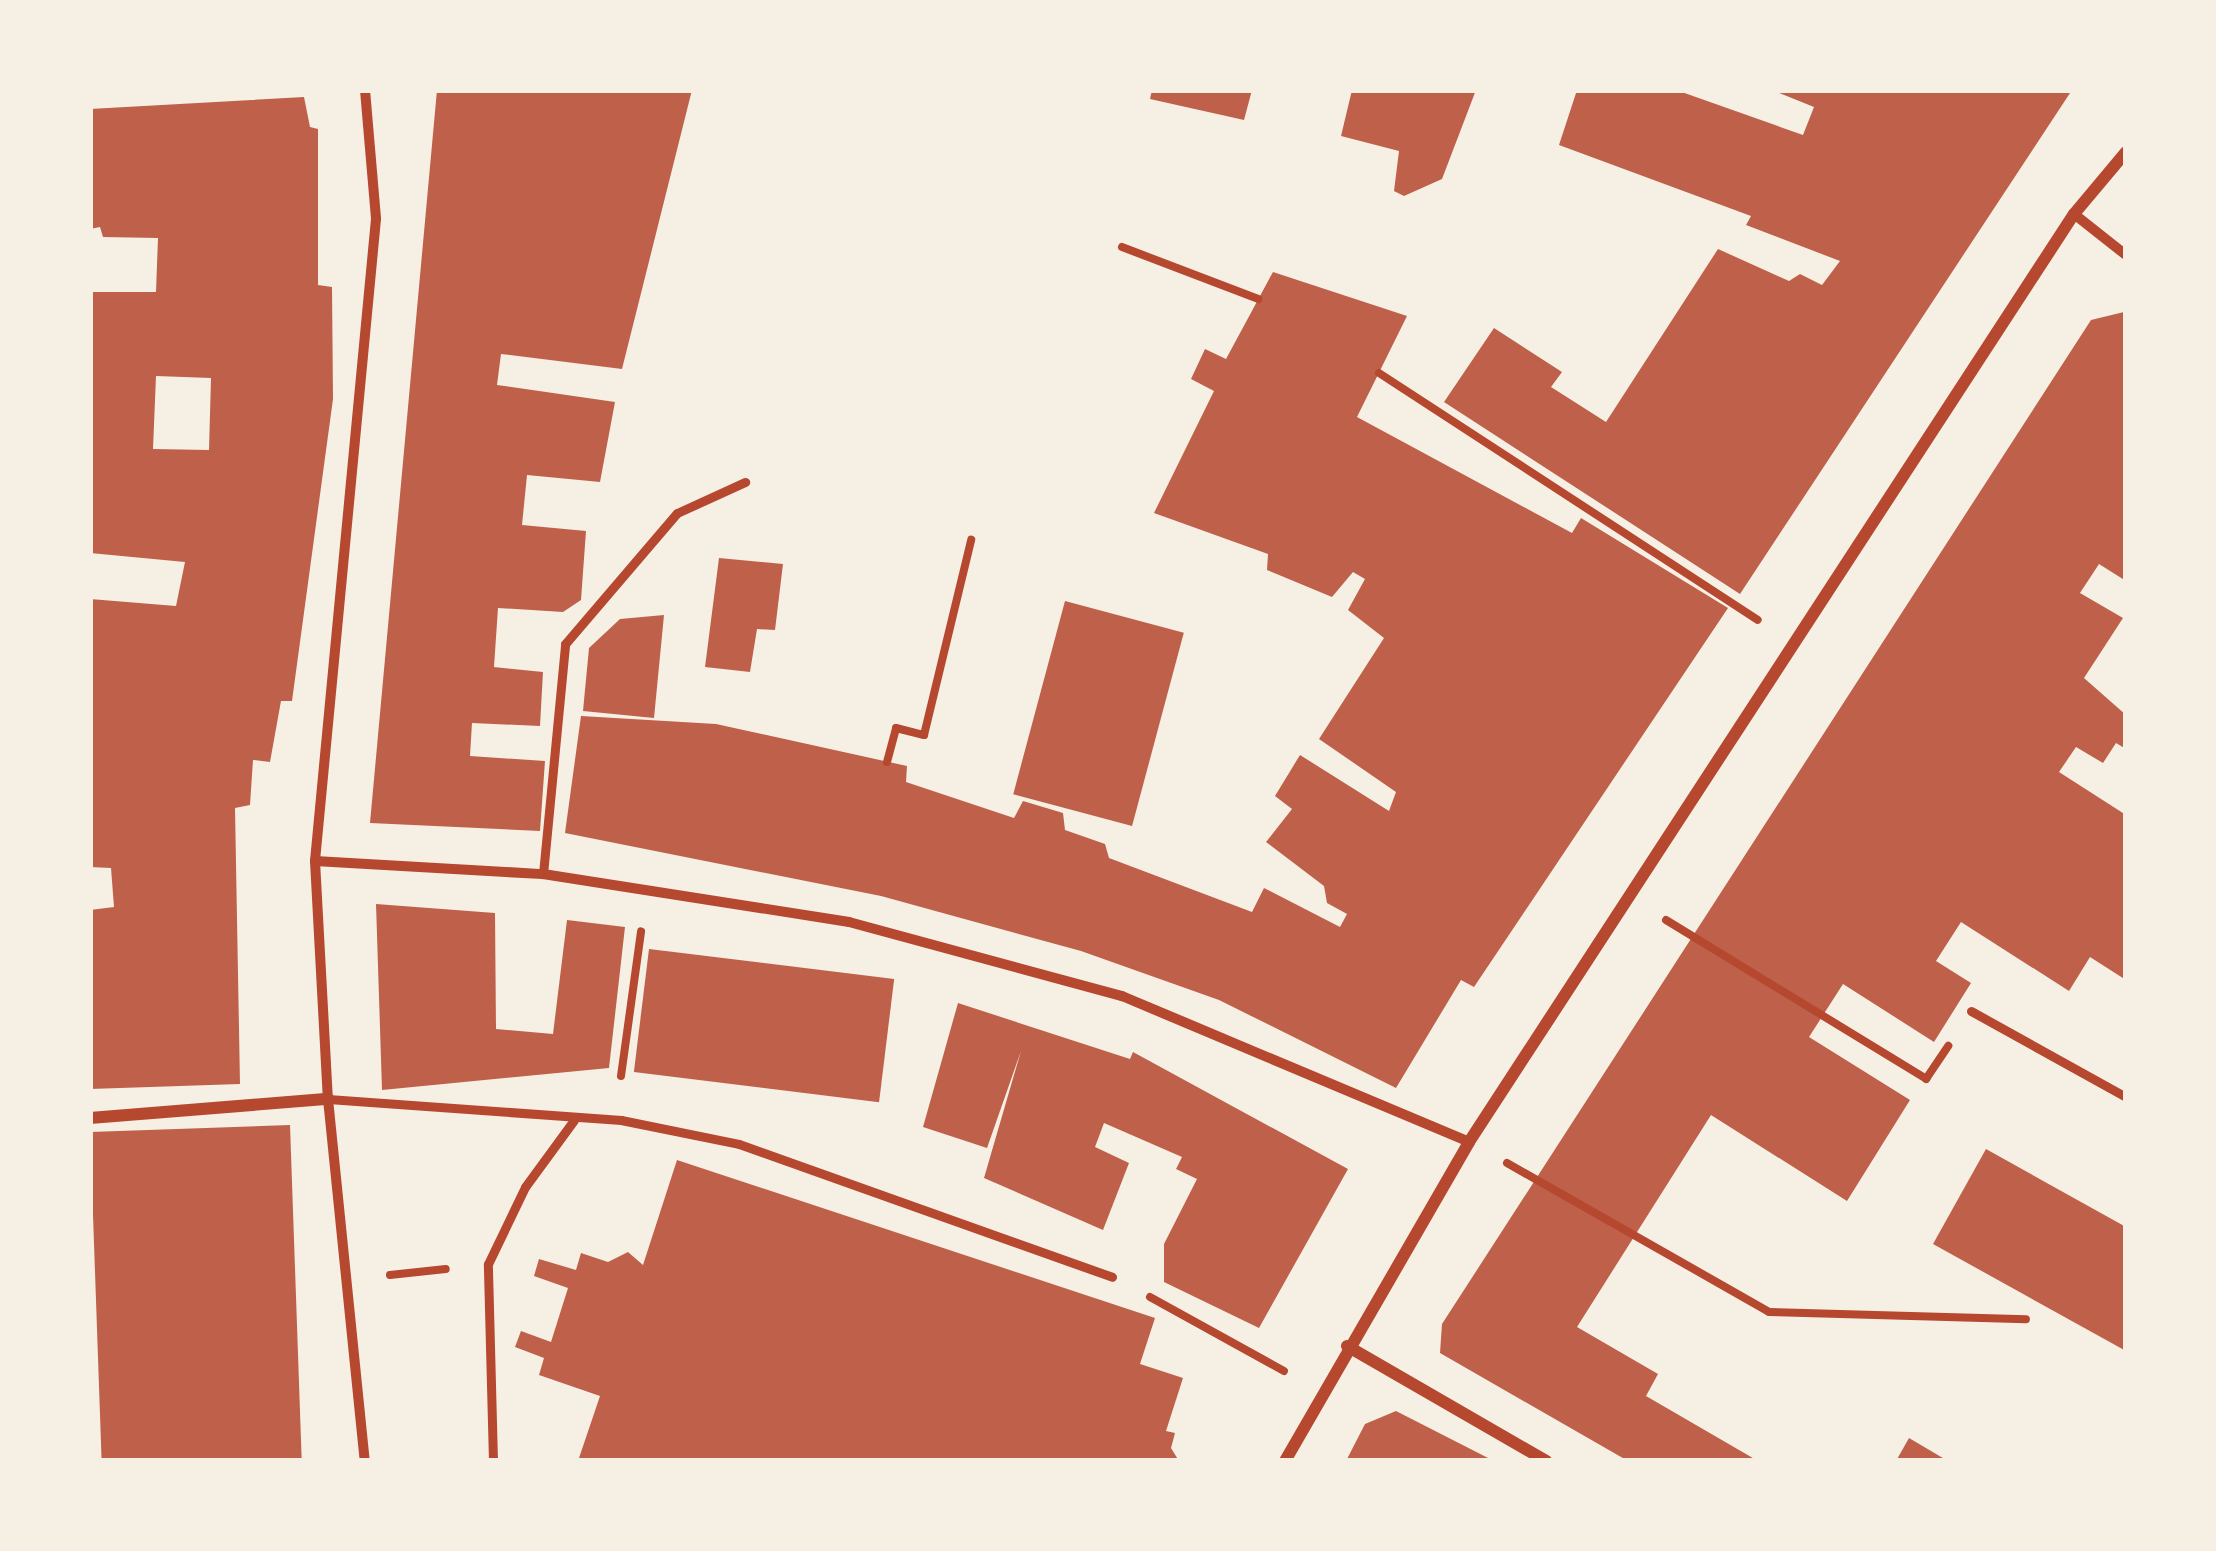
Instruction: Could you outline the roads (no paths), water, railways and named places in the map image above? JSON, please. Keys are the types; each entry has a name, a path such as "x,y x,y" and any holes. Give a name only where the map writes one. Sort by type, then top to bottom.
{"street":[{"path":"365,90 376,219 314,861 328,1099 365,1461"},
{"path":"1285,1461 1347,1346 1469,1142 2074,214 2126,152"},
{"path":"2074,214 2126,256"},
{"path":"314,861 543,874 849,922 1122,996 1469,1142"},
{"path":"90,1118 328,1099"},
{"path":"1347,1346 1546,1461"}],"lane":[{"path":"543,874 565,644 677,513 745,482"},
{"path":"1971,1011 2126,1097"},
{"path":"328,1099 621,1120 739,1144 1112,1276"},
{"path":"493,1461 488,1264 525,1186 574,1120"}]}
